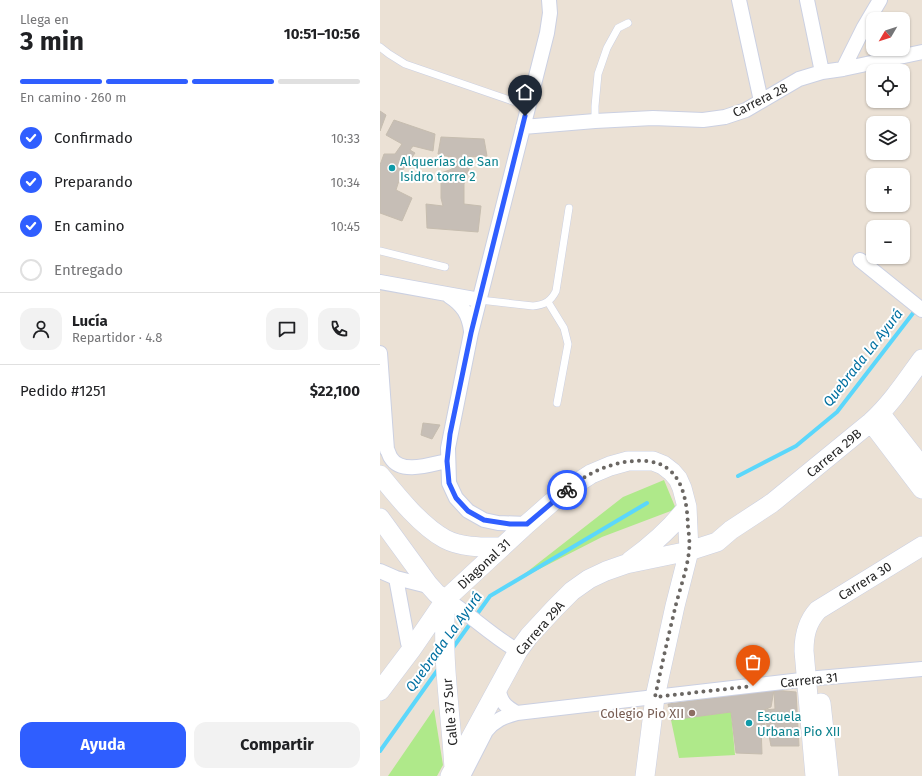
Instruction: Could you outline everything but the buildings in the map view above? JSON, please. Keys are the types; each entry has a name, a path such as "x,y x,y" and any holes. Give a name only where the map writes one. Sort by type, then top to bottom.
{"main road":[{"name":"Carrera 29B","path":"689,551 724,536 772,503 876,417 900,389 922,359"},
{"path":"876,417 922,467"},
{"path":"876,417 922,489"},
{"name":"Diagonal 31","path":"380,691 411,650 446,599 527,524 574,484 591,474 610,466 628,461 653,462 663,465 678,479 687,507 689,551 675,606"},
{"path":"380,475 430,529 445,539 460,544 477,547 502,547"},
{"path":"626,564 647,549 668,530 687,507"},
{"path":"380,518 428,584 437,594 446,599"},
{"name":"Carrera 29B","path":"688,529 708,536 724,536"},
{"path":"645,776 655,697 675,606 696,566 724,536"},
{"name":"Carrera 30","path":"812,679 804,637 810,618 818,610 922,546"},
{"name":"Carrera 29A","path":"456,774 498,686 512,647 529,636 572,591 589,579 626,564 689,551"},
{"name":"Calle 37 Sur","path":"446,599 444,627 445,652 456,774"},
{"path":"812,679 814,776"},
{"path":"812,679 829,776"}],"street":[{"path":"527,524 498,523 484,520 468,511 456,498 449,483 447,461 450,434 471,333 547,33 550,13 549,0"},
{"path":"739,0 761,101"},
{"path":"807,0 822,72"},
{"path":"843,69 864,26 880,0"},
{"name":"Carrera 28","path":"523,126 653,118 703,120 725,117 746,110 799,79 822,72 922,52"},
{"path":"860,260 922,310"},
{"path":"380,282 480,300"},
{"path":"447,295 460,304 468,315 471,333"},
{"path":"380,353 388,450 391,459 396,464 411,468 447,461"},
{"path":"380,571 396,578 424,585 428,584"},
{"path":"396,578 408,643 411,650"},
{"path":"446,599 512,647"},
{"name":"Carrera 31","path":"456,774 491,725 502,717 517,713 812,679 922,670"},
{"path":"498,686 499,695 502,702 517,713"}],"lane":[{"path":"595,121 598,74 607,48 618,28 628,23"},
{"path":"380,47 388,54 405,64 528,106"},
{"path":"480,300 542,306 553,298 556,291 570,208"},
{"path":"380,251 445,267"},
{"path":"548,302 564,328 568,344 557,403"}],"green space":[{"path":"664,480 676,509 602,537 514,582 623,497"},
{"path":"434,709 443,765 437,776 388,776"},
{"path":"731,712 735,755 679,758 671,720"}],"waterway":[{"name":"Quebrada La Ayurá","path":"738,476 796,446 837,412 917,308"},
{"name":"Quebrada La Ayurá","path":"452,649 490,596 647,503"},
{"name":"Quebrada La Ayurá","path":"380,751 439,668"}],"way so far":[{"path":"567,490 591,474 610,466 628,461 653,462 663,465 672,472 678,479 682,488 687,507 689,551 655,697 753,686"}],"place":[{"name":"Alquerías de San Isidro torre 2","path":"392,168"},
{"name":"Colegio Pio XII","path":"692,713"},
{"name":"Escuela Urbana Pio XII","path":"749,723"}],"route":[{"path":"525,116 471,333 450,434 447,461 449,483 456,498 468,511 484,520 510,524 527,524 567,490"}]}
